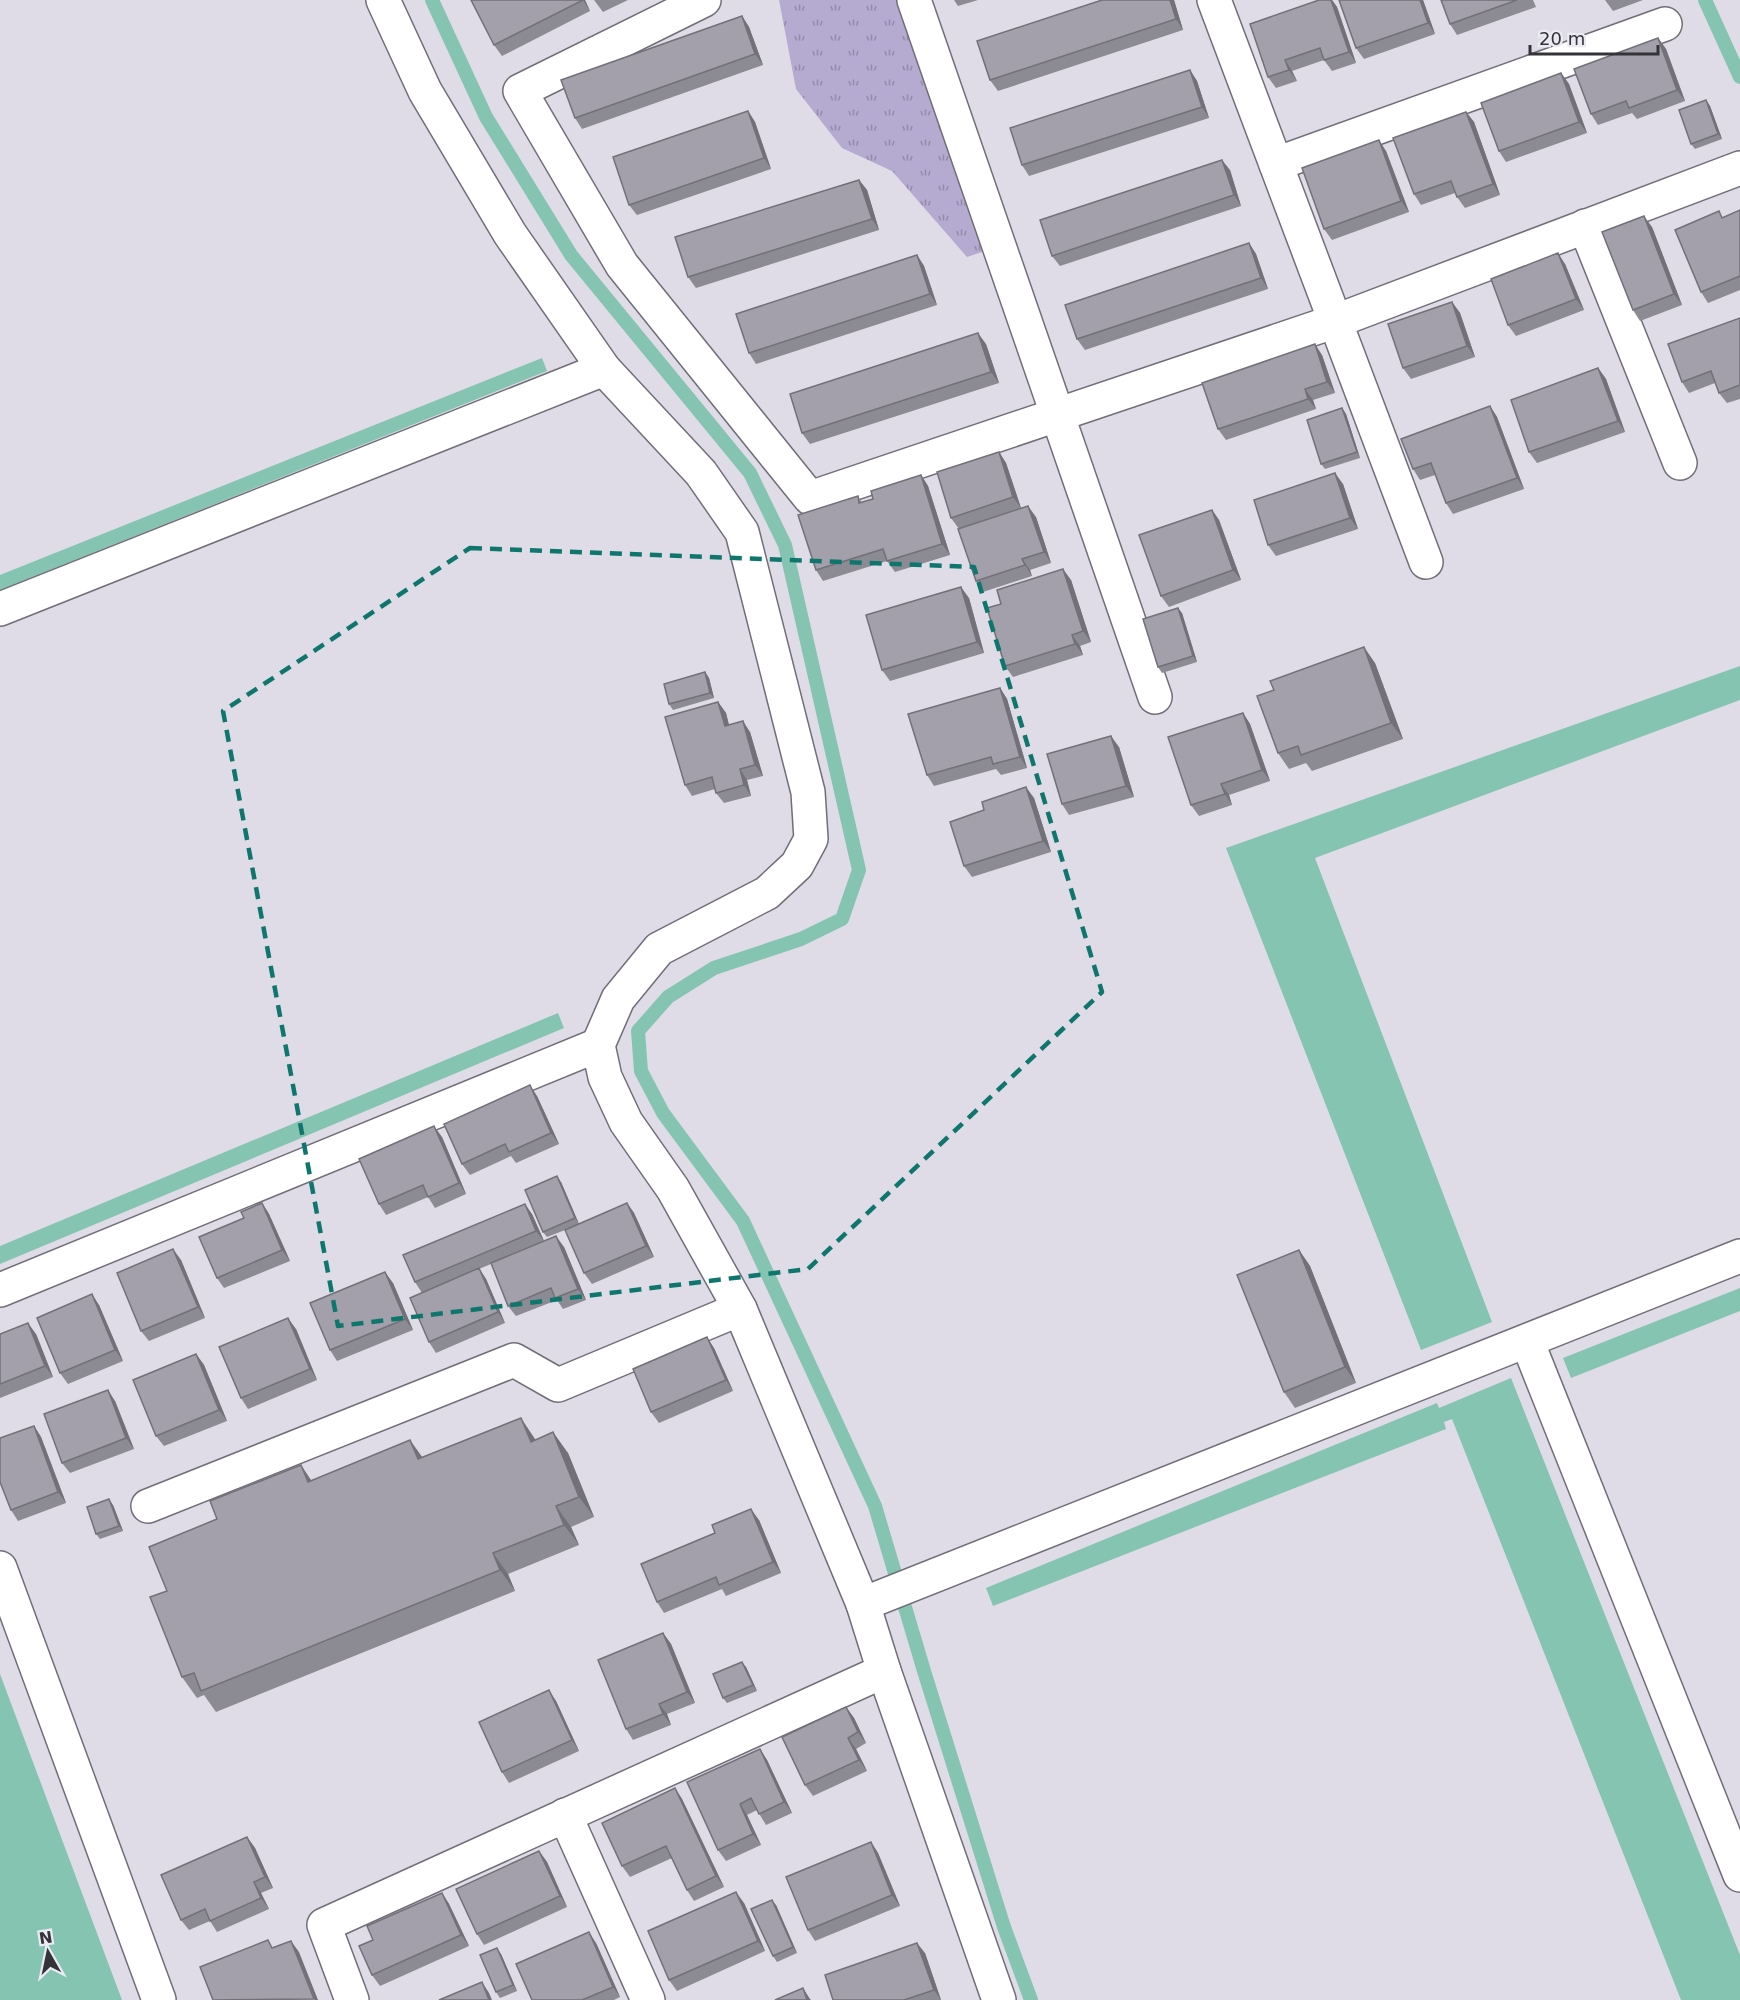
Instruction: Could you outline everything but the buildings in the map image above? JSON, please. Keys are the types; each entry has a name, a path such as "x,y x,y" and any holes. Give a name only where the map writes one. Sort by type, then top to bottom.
{"street":[{"path":"383,0 425,91 510,234 604,369 701,473 742,532 808,792 811,838 797,865 767,893 659,949 618,999 598,1045 605,1077 626,1122 674,1189 740,1309 872,1600 884,1671 999,2000"},
{"path":"704,0 520,92 622,265 810,498 1336,321 1740,168"},
{"path":"914,0 1155,697"},
{"path":"1214,0 1426,562"},
{"path":"1276,164 1665,24"},
{"path":"1585,226 1680,463"},
{"path":"0,609 604,369"},
{"path":"0,1290 598,1045"},
{"path":"872,1600 1740,1256"},
{"path":"148,1506 514,1360 558,1385 740,1309"},
{"path":"1527,1341 1740,1875"},
{"path":"0,1568 159,2000"},
{"path":"352,2000 324,1925 884,1671"},
{"path":"565,1815 648,2000"}],"highlighted area":[{"path":"470,548 974,567 1102,992 808,1269 338,1326 223,711"}],"green space":[{"path":"779,0 898,0 988,250 967,257 892,171 842,148 796,89"}],"shaded area":[{"path":"542,358 547,371 0,590 0,575"},
{"path":"1740,666 1740,700 1315,858 1492,1322 1421,1350 1226,848"},
{"path":"558,1013 564,1028 0,1264 0,1246"},
{"path":"1740,1288 1740,1311 1571,1378 1563,1358"},
{"path":"1511,1378 1740,1955 1740,2000 1681,2000 1452,1419 1444,1422 1446,1429 993,1606 986,1588 1437,1403 1439,1408"},
{"path":"0,1674 122,2000 0,2000"}],"waterway":[{"path":"432,0 486,117 571,255 750,473 785,545 859,870 842,919 801,939 714,968 668,997 638,1031 641,1071 663,1113 743,1221 875,1506 1004,1927 1031,2000"},
{"path":"1705,0 1740,77"}]}
